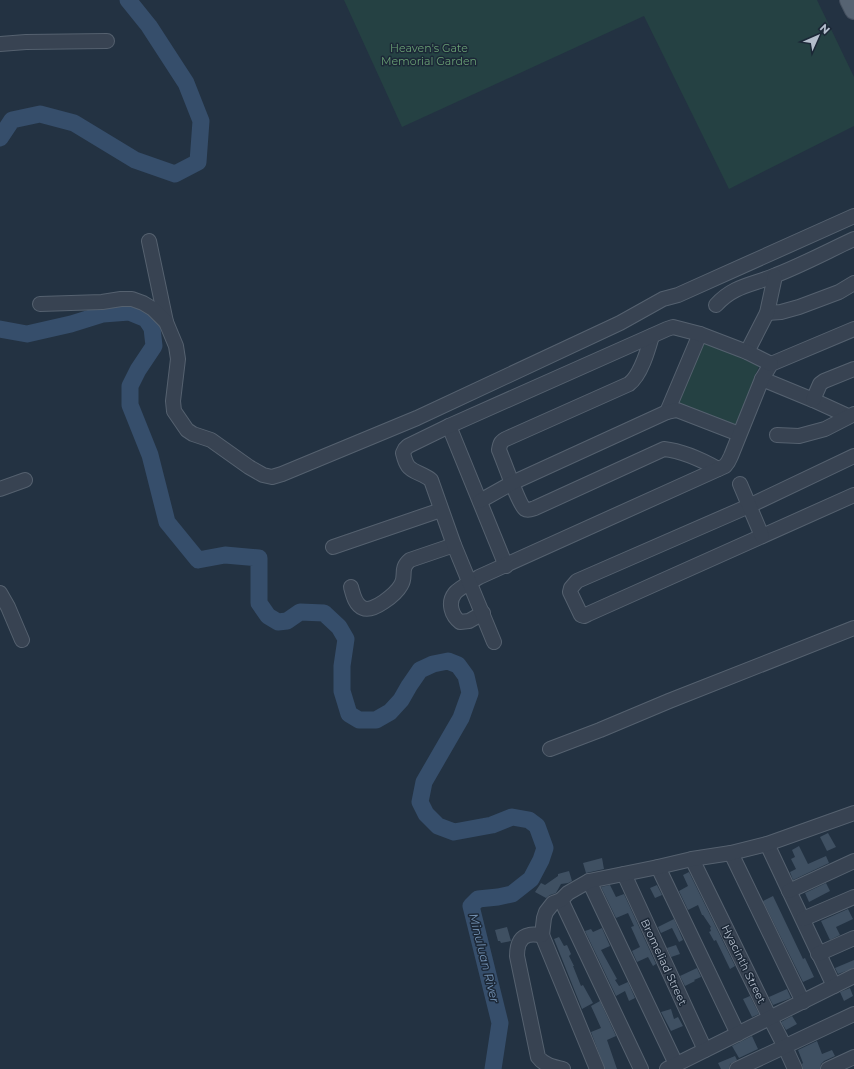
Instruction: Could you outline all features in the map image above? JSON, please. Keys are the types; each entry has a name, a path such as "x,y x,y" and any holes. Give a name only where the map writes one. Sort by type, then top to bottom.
{"main road":[{"path":"849,0 854,10"}],"street":[{"path":"0,31 2,39 0,44 26,42 107,41"},
{"path":"149,241 166,322 176,346 178,359 173,400 174,411 187,430 193,434 211,440 249,467 263,475 272,477 417,418 620,323 663,299 678,295 854,216"},
{"path":"716,305 729,293 748,284 775,276 854,239"},
{"path":"747,352 767,313 775,276"},
{"path":"767,313 781,312 799,307 839,292 854,283"},
{"path":"40,304 102,302 132,299 153,309 166,322"},
{"path":"494,642 454,544 431,480 411,469 407,465 403,453 405,449 408,446 449,426 667,329 674,328 700,334 747,352 771,364"},
{"path":"483,614 469,621 460,622 451,611 452,599 455,593 480,577 725,466 762,379 771,364 854,329"},
{"path":"667,412 700,334"},
{"path":"652,336 647,354 640,370 632,382 502,440 499,450 518,499 528,510 535,508 664,449 676,451 702,460 718,469"},
{"path":"813,400 820,384 854,369"},
{"path":"762,379 851,415"},
{"path":"480,501 512,483 667,412 677,410 739,434"},
{"path":"777,435 799,436 818,431 825,429 851,415"},
{"path":"449,426 506,566"},
{"path":"854,456 749,506 577,581 571,588 570,592 581,615 584,616 854,495"},
{"path":"0,489 26,480"},
{"path":"740,484 762,536"},
{"path":"333,547 441,510"},
{"path":"351,587 355,599 359,605 368,610 387,600 402,585 404,579 403,570 410,560 454,544"},
{"path":"0,593 8,607 22,640"},
{"path":"550,749 854,628"},
{"path":"597,1069 542,935 544,918 552,902 561,900 568,893 589,881 692,859 731,853 767,844 854,813"},
{"path":"767,844 834,986"},
{"path":"731,853 803,1002"},
{"name":"Hyacinth Street","path":"692,859 795,1069"},
{"path":"789,892 854,861"},
{"path":"658,867 738,1034"},
{"name":"Bromeliad Street","path":"624,874 705,1050"},
{"path":"589,881 671,1067 854,976"},
{"path":"803,919 854,897"},
{"path":"561,900 641,1069"},
{"path":"542,935 528,935 521,940 518,944 517,956 538,1057 547,1065 563,1069"},
{"path":"818,954 854,938"},
{"path":"737,1069 854,1014"},
{"path":"828,1069 854,1057"}],"green space":[{"name":"Heaven's Gate Memorial Garden","path":"344,0 817,0 854,77 854,126 729,189 644,16 402,127"},
{"path":"699,340 759,366 735,426 673,403"}],"building":[{"path":"828,833 836,847 827,851 820,837"},
{"path":"799,846 808,864 826,856 829,863 793,880 790,872 796,869 791,859 795,857 792,850"},
{"path":"602,858 604,869 586,873 583,863"},
{"path":"569,871 572,881 561,884 556,893 546,898 535,892 541,883 545,885 558,876 558,874"},
{"path":"689,872 735,966 730,969 716,940 714,941 709,932 711,931 711,927 702,915 698,905 688,910 679,891 688,886 683,875"},
{"path":"826,883 830,891 809,902 805,893"},
{"path":"610,885 616,897 624,894 656,964 653,966 648,957 637,962 632,951 640,947 631,927 634,926 628,913 616,918 601,887"},
{"path":"657,885 662,895 655,898 650,888"},
{"path":"773,896 803,959 805,958 814,977 803,982 763,901"},
{"path":"848,909 853,919 836,927 840,935 830,940 821,921"},
{"path":"674,919 683,940 679,942 672,928 661,933 658,927"},
{"path":"507,927 511,941 501,943 498,941 495,930"},
{"path":"602,928 610,946 601,950 617,979 615,980 619,986 628,982 635,998 629,1001 625,991 616,996 585,931 591,929 593,932"},
{"path":"559,937 564,946 567,945 571,954 569,956 581,986 583,985 593,1003 582,1009 554,939"},
{"path":"676,945 680,954 671,957 667,948"},
{"path":"854,960 854,968 838,974 835,968"},
{"path":"697,968 701,977 685,986 680,976"},
{"path":"850,988 853,996 844,1001 840,992"},
{"path":"787,989 791,998 773,1005 769,997"},
{"path":"750,996 759,1014 752,1017 743,999"},
{"path":"600,1001 616,1036 607,1040 617,1069 605,1069 591,1032 601,1028 591,1006"},
{"path":"671,1009 674,1019 678,1017 683,1026 671,1031 661,1012"},
{"path":"792,1016 797,1024 786,1030 781,1022"},
{"path":"752,1036 758,1049 739,1058 732,1046"},
{"path":"817,1041 822,1054 832,1050 835,1056 824,1061 821,1064 820,1069 803,1069 803,1063 798,1050"},
{"path":"735,1056 737,1060 730,1064 729,1069 721,1069 718,1063"}],"waterway":[{"name":"Minuluan River","path":"0,138 12,120 40,114 74,123 135,160 175,174 198,162 201,121 186,83 149,26 128,0"},
{"name":"Minuluan River","path":"0,329 27,334 71,324 103,314 129,312 146,319 152,328 154,346 138,370 130,386 130,405 150,455 167,522 198,560 225,555 259,558 259,603 268,616 278,622 287,621 300,612 324,613 339,627 346,639 342,666 342,691 349,714 359,720 376,720 390,712 401,700 420,670 433,664 448,661 458,665 466,676 470,693 461,718 424,782 420,802 426,814 438,826 454,832 492,825 512,817 529,820 537,826 545,848 541,860 531,879 512,894 478,899 471,906 500,1023 493,1069"}]}
